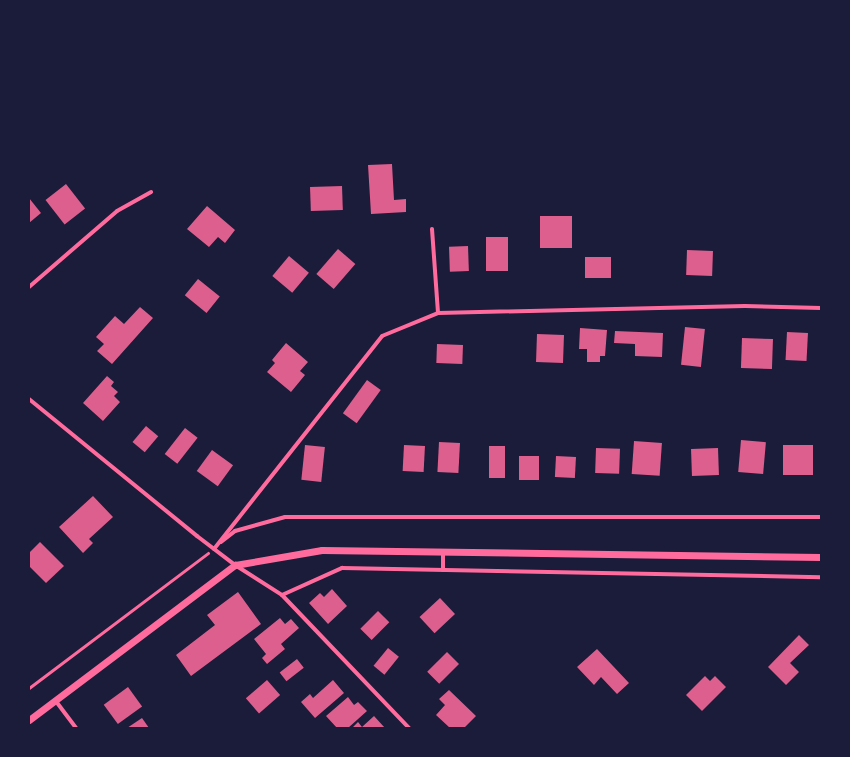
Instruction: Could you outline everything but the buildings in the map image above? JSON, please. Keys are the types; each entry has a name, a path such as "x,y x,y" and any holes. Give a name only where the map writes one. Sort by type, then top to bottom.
{"street":[{"path":"29,287 117,211 151,192"},
{"path":"432,229 438,313"},
{"path":"214,549 382,336 438,313 744,306 821,308"},
{"path":"29,399 214,549 235,565 282,596 409,728"},
{"path":"214,549 235,531 285,517 821,517"},
{"path":"29,720 235,565 322,550 821,557"},
{"path":"443,552 443,570"},
{"path":"282,596 342,568 821,577"},
{"path":"55,700 76,728"}],"path":[{"path":"29,688 214,549"}]}
